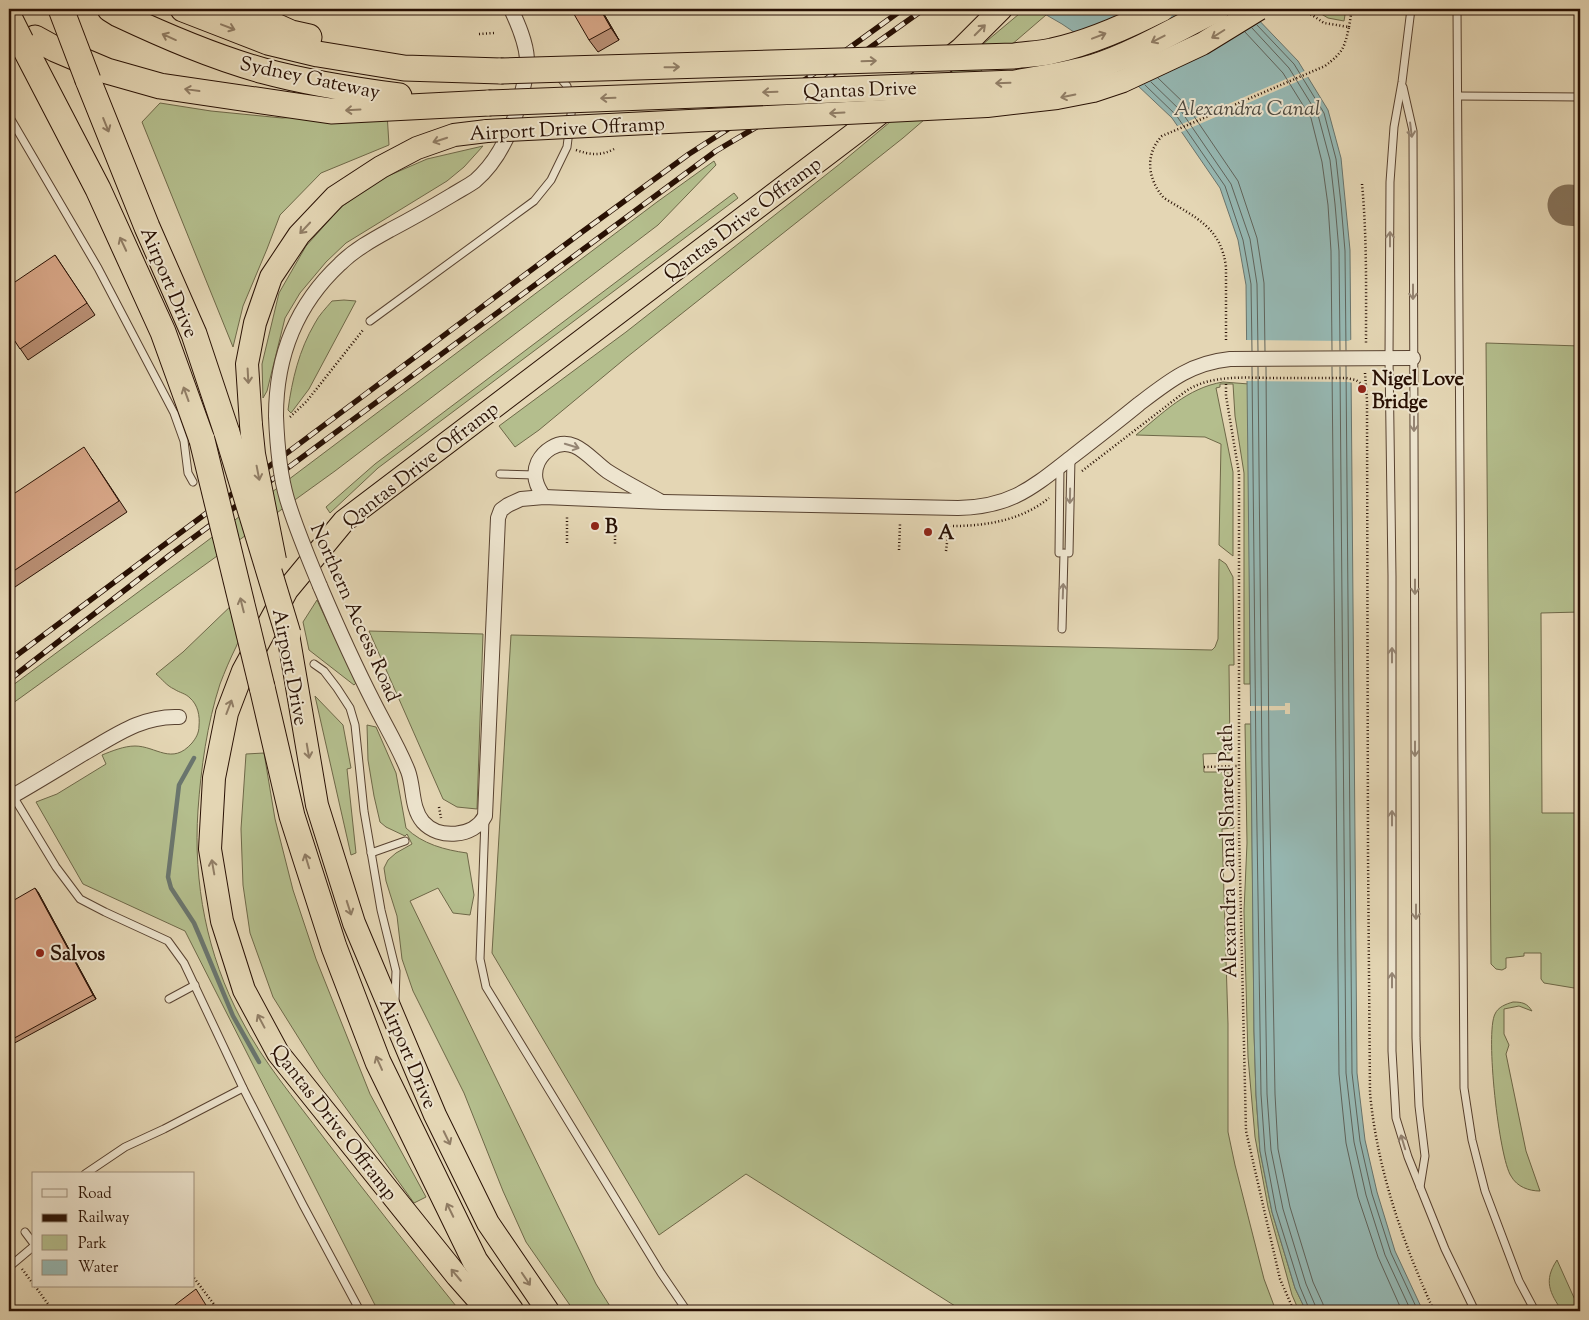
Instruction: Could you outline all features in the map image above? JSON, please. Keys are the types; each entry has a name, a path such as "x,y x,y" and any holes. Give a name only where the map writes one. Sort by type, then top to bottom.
{"highway":[{"name":"Airport Drive","path":"61,9 147,227 194,334 227,433 288,634 317,805 354,923 436,1115 488,1223 548,1311"},
{"name":"Sydney Gateway","path":"110,9 183,43 263,71 340,88 402,96 489,103"},
{"name":"Sydney Gateway","path":"183,9 268,42 318,54 404,68 500,72"},
{"path":"238,9 291,33 345,46 390,56 500,72"},
{"name":"Qantas Drive Offramp","path":"488,1311 457,1276 278,1053 244,990 222,921 210,850 214,778 227,713 233,696 243,671 287,590 344,521 859,130 961,49 1001,9"},
{"name":"Qantas Drive","path":"500,72 1014,56 1052,51 1081,43 1131,24 1161,9"},
{"name":"Qantas Drive","path":"489,103 1015,83 1095,67 1143,47 1216,9"},
{"name":"Airport Drive Offramp","path":"288,634 250,425 247,364 255,323 272,277 299,234 335,197 381,167 417,148 454,135 487,131 987,106 1057,98 1123,81 1202,44 1259,9"},
{"path":"9,17 21,43 55,50 107,71 160,86 331,111 489,103"},
{"name":"Airport Drive","path":"21,43 98,189 163,332 202,440 292,816 334,948 378,1062 475,1260 511,1311"}],"street":[{"name":"Northern Access Road","path":"485,816 482,822 475,828 443,834 432,829 424,822 415,804 408,772 345,645 299,536 287,498 280,465 276,394 286,343 298,317 318,287 341,262 367,243 441,202 474,181 501,150 535,61 511,9"},
{"path":"485,816 498,518 502,510 521,498 971,508 996,504 1020,495 1034,487 1158,390 1194,367 1208,363 1240,359 1413,358"},
{"path":"544,498 538,489 535,475 538,461 547,450 560,444 568,444 582,450 606,470 663,502"},
{"path":"11,797 120,732 147,720 164,716 179,717"}],"lane":[{"path":"1411,9 1402,82 1394,127 1390,182 1392,1051 1396,1118 1408,1157 1445,1249 1474,1311"},
{"path":"1457,9 1464,1088 1472,1140 1485,1191 1520,1281 1535,1311"},
{"path":"370,321 534,201 551,180 567,147 572,106 567,86 558,75 535,61"},
{"path":"1402,82 1413,132 1416,1038 1419,1106 1426,1156 1420,1187"},
{"path":"1458,96 1580,97"},
{"path":"9,116 98,268 174,413 184,441 188,474 193,482"},
{"path":"1064,553 1066,462"},
{"path":"1062,629 1066,462"},
{"path":"500,474 535,475"},
{"path":"314,664 324,671 337,688 350,708 355,725 364,811 371,853 381,910 396,971 394,1018"},
{"path":"11,797 56,867 80,899 168,941 184,963 243,1088 360,1311"},
{"path":"485,816 480,959 486,987 661,1273 687,1311"},
{"path":"371,853 405,841"},
{"path":"169,999 195,985"},
{"path":"88,1172 125,1147 243,1088"},
{"path":"25,1232 32,1242"},
{"path":"9,1267 32,1247"}],"path":[{"path":"1288,9 1289,11 1292,9"},
{"path":"1303,9 1324,23 1349,27"},
{"path":"1226,340 1226,267 1223,252 1210,229 1164,198 1154,186 1150,164 1156,145 1162,136 1325,66 1343,48 1352,9"},
{"path":"479,34 495,33"},
{"path":"567,147 585,154 598,155 614,149"},
{"path":"1362,184 1366,228 1366,334"},
{"path":"307,401 370,321"},
{"path":"1083,471 1192,387 1220,379 1241,378 1346,378 1356,380 1365,387"},
{"path":"1365,382 1367,400 1370,1094 1373,1122 1392,1202 1411,1258 1434,1311"},
{"name":"Alexandra Canal Shared Path","path":"1226,384 1226,396 1239,473 1239,766 1246,1131 1280,1279 1294,1311"},
{"path":"566,543 567,517"},
{"path":"615,518 615,544"},
{"path":"899,550 900,524"},
{"path":"946,551 949,526"},
{"path":"1204,767 1239,766"},
{"path":"195,1279 219,1311"},
{"path":"36,1288 53,1311"},
{"path":"210,1311 216,1307"}],"green space":[{"path":"1025,9 1036,9 1046,15 903,138 627,357 539,430 515,447 499,426 626,332 841,163"},
{"path":"1313,9 1346,9 1344,21 1328,18"},
{"path":"160,103 211,111 282,118 387,113 389,145 321,173 280,215 243,306 233,347 142,122"},
{"path":"483,146 464,167 447,181 346,243 326,262 300,293 285,318 267,391 263,398 262,364 279,293 306,246 341,207 381,179 427,159"},
{"path":"714,161 716,165 658,225 335,471 9,706 9,688"},
{"path":"734,193 738,198 378,468 330,513 326,507 375,464"},
{"path":"332,301 356,301 309,389 291,413 288,410 294,376 300,354 309,333 318,317"},
{"path":"1486,343 1580,346 1580,612 1541,613 1542,813 1580,813 1580,989 1544,983 1541,979 1541,953 1524,953 1524,956 1506,958 1506,968 1502,970 1496,969 1491,964"},
{"path":"1223,382 1249,384 1250,684 1244,684 1244,473 1235,416 1233,384 1220,384 1220,387 1216,388 1233,472 1233,556 1219,545 1221,444 1205,437 1136,435 1176,402 1198,390"},
{"path":"1219,559 1226,564 1233,577 1234,665 1229,665 1230,753 1203,754 1204,772 1228,772 1232,796 1234,828 1222,829 1228,1024 1228,1132 1264,1279 1276,1311 963,1311 746,1174 659,1235 492,953 511,635 1212,650 1218,639"},
{"path":"317,600 356,683 354,685 309,650 303,622"},
{"path":"236,601 243,633 220,684 208,730 198,810 197,837 200,891 211,944 219,970 241,1019 269,1065 408,1247 460,1311 378,1311 185,931 83,884 36,802 57,794 106,764 102,755 135,746 171,754 185,750 192,743 199,729 197,707 188,696 169,686 156,674 183,652"},
{"path":"369,631 483,634 477,809 457,807 443,799"},
{"path":"315,696 343,725 351,768 347,769 356,853 351,855"},
{"path":"1245,724 1251,724 1254,1031 1260,1151 1272,1212 1295,1288 1306,1311 1299,1311 1292,1295 1268,1207 1255,1137 1248,1057 1244,911 1247,843"},
{"path":"367,725 376,727 396,773 406,828 412,834 434,845 467,853 474,895 470,915 453,913 438,888 410,901 596,1284 613,1311 574,1311 526,1242 503,1191 464,1093 413,991 402,959 397,916 384,868 388,860 396,853 412,844 407,834 405,836 380,822 368,760"},
{"path":"264,753 275,819 293,890 316,959 370,1094 426,1197 414,1203 320,1072 273,997 250,933 243,885 241,829 246,754"},
{"path":"1513,1002 1524,1004 1532,1011 1519,1006 1504,1009 1504,1034 1509,1045 1506,1054 1526,1151 1540,1191 1524,1188 1511,1176 1506,1165 1498,1122 1493,1069 1492,1026 1498,1009"},
{"path":"1557,1260 1580,1311 1562,1311 1551,1292 1550,1274"}],"water":[{"name":"Alexandra Canal","path":"1036,9 1251,9 1252,13 1298,61 1328,110 1341,158 1350,250 1357,1073 1365,1140 1377,1192 1395,1251 1423,1311 1306,1311 1295,1288 1272,1212 1260,1151 1254,1031 1246,285 1238,240 1220,188 1172,118 1099,49"}],"pier":[{"path":"1307,70 1310,76 1179,133 1175,127"},
{"name":"Nigel Love Bridge","path":"1353,339 1354,383 1244,381 1244,340 1348,341"},
{"path":"1285,703 1290,703 1290,714 1285,714 1285,710 1250,711 1250,706 1285,706"}],"building":[{"path":"571,9 600,9 611,28 589,40"},
{"path":"55,255 87,303 20,349 9,332 9,286"},
{"path":"84,447 119,501 9,574 9,497"},
{"name":"Salvos","path":"35,888 93,995 9,1041 9,903"},
{"path":"196,1289 208,1311 167,1311"}],"waterway":[{"path":"194,758 179,785 168,877 171,888 194,923 233,1016 259,1062"}],"taxiway":[{"path":"1568,205 1580,206"}],"railway":[{"path":"9,661 582,232 689,154 809,77 903,9"},
{"path":"9,680 170,555 716,151 770,119 924,9"}],"place":[{"name":"Nigel Love Bridge","path":"1362,389"},
{"name":"B","path":"595,526"},
{"name":"A","path":"928,532"},
{"name":"Salvos","path":"40,953"}]}
